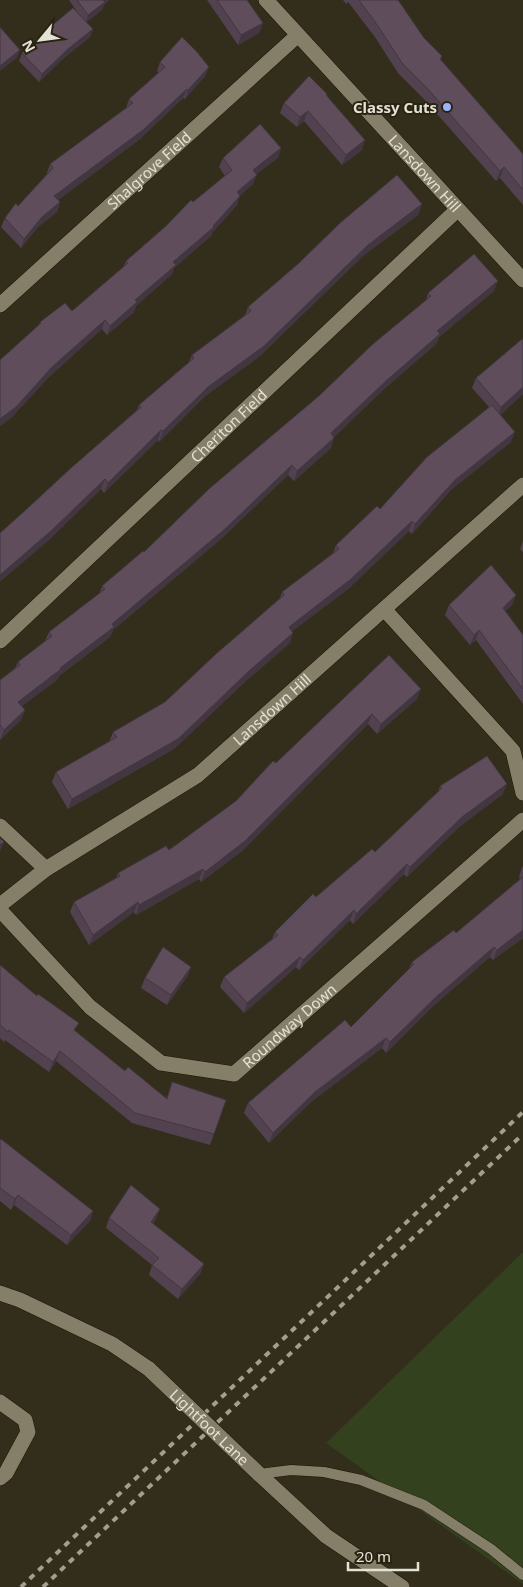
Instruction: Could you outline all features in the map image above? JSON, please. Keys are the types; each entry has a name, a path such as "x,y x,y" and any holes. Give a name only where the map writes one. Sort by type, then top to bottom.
{"street":[{"name":"Lansdown Hill","path":"266,0 523,280"},
{"name":"Shalgrove Field","path":"2,299 298,35"},
{"name":"Cheriton Field","path":"0,641 457,210"},
{"name":"Lansdown Hill","path":"0,905 46,868 198,775 523,485"},
{"path":"384,609 514,751 523,793"},
{"name":"Roundway Down","path":"0,910 90,1007 161,1063 234,1074 523,820"},
{"path":"0,826 46,868"},
{"name":"Lightfoot Lane","path":"0,1293 20,1300 112,1344 149,1369 326,1536 402,1587"},
{"path":"0,1402 25,1420 28,1432 6,1473 0,1478"}],"lane":[{"path":"259,1474 290,1470 324,1472 361,1480 424,1505 491,1549 523,1575"}],"green space":[{"path":"523,1252 523,1584 326,1443"}],"building":[{"path":"77,0 103,0 105,2 88,15"},
{"path":"217,0 247,0 263,23 241,35"},
{"path":"359,0 398,0 424,38 442,56 440,59 523,154 523,190 504,167 500,171 427,88 402,63"},
{"path":"73,8 93,29 68,49 42,74 22,53"},
{"path":"0,27 20,50 0,66"},
{"path":"182,37 209,67 188,90 143,130 54,196 60,202 42,217 24,239 5,218 16,203 18,206 53,168 50,164 133,103 129,99 165,67 160,62"},
{"path":"309,76 327,94 365,140 346,155 308,111 300,117 284,103"},
{"path":"260,124 281,148 253,170 257,175 237,192 240,196 214,227 173,262 176,265 135,300 137,302 110,326 105,320 52,367 16,407 0,419 0,360 40,322 65,303 72,311 128,263 126,261 166,226 191,200 193,202 232,170 223,158"},
{"path":"397,175 422,204 368,245 264,346 208,387 163,431 161,430 108,483 105,479 51,531 0,575 0,533 141,407 139,405 194,358 192,355 251,311 248,307 299,263 340,223"},
{"path":"474,254 498,281 437,331 440,334 387,380 331,433 334,438 297,471 292,465 225,529 112,624 114,627 18,702 25,710 4,730 0,725 0,680 20,665 18,662 52,636 49,632 105,589 102,586 144,552 210,488 320,395 373,344 431,296 428,293"},
{"path":"522,339 523,387 501,407 476,378"},
{"path":"492,405 515,432 455,480 415,524 412,521 351,579 289,627 293,633 250,670 178,739 72,799 56,772 117,737 113,732 165,702 216,654 284,595 282,592 339,549 336,545 377,506 380,509 427,457"},
{"path":"491,565 516,595 503,608 523,635 523,689 479,630 474,635 449,605"},
{"path":"389,655 421,689 381,724 372,714 245,841 205,872 203,869 139,905 138,902 93,935 74,902 120,876 118,873 166,846 169,850 236,801 273,761 276,763"},
{"path":"487,756 507,784 462,817 410,867 407,864 356,914 354,910 303,960 300,957 247,1003 224,977 278,935 275,932 313,894 316,897 372,849 375,852 442,788 440,786"},
{"path":"523,877 523,930 497,950 494,947 436,997 390,1042 386,1038 315,1092 273,1133 248,1103 345,1020 351,1027 414,964 412,962 454,930 456,933"},
{"path":"163,947 191,967 171,995 145,978"},
{"path":"0,965 37,996 38,994 79,1023 74,1030 125,1071 128,1067 167,1099 172,1082 226,1100 214,1134 135,1113 60,1051 53,1062 9,1030 8,1032 0,1025"},
{"path":"1,1139 93,1211 71,1235 18,1195 15,1199 0,1188"},
{"path":"131,1185 160,1209 151,1222 204,1264 182,1289 152,1265 159,1258 109,1218"}],"railway":[{"path":"21,1587 523,1112"},
{"path":"43,1587 523,1134"}],"place":[{"name":"Classy Cuts","path":"447,107"}]}
